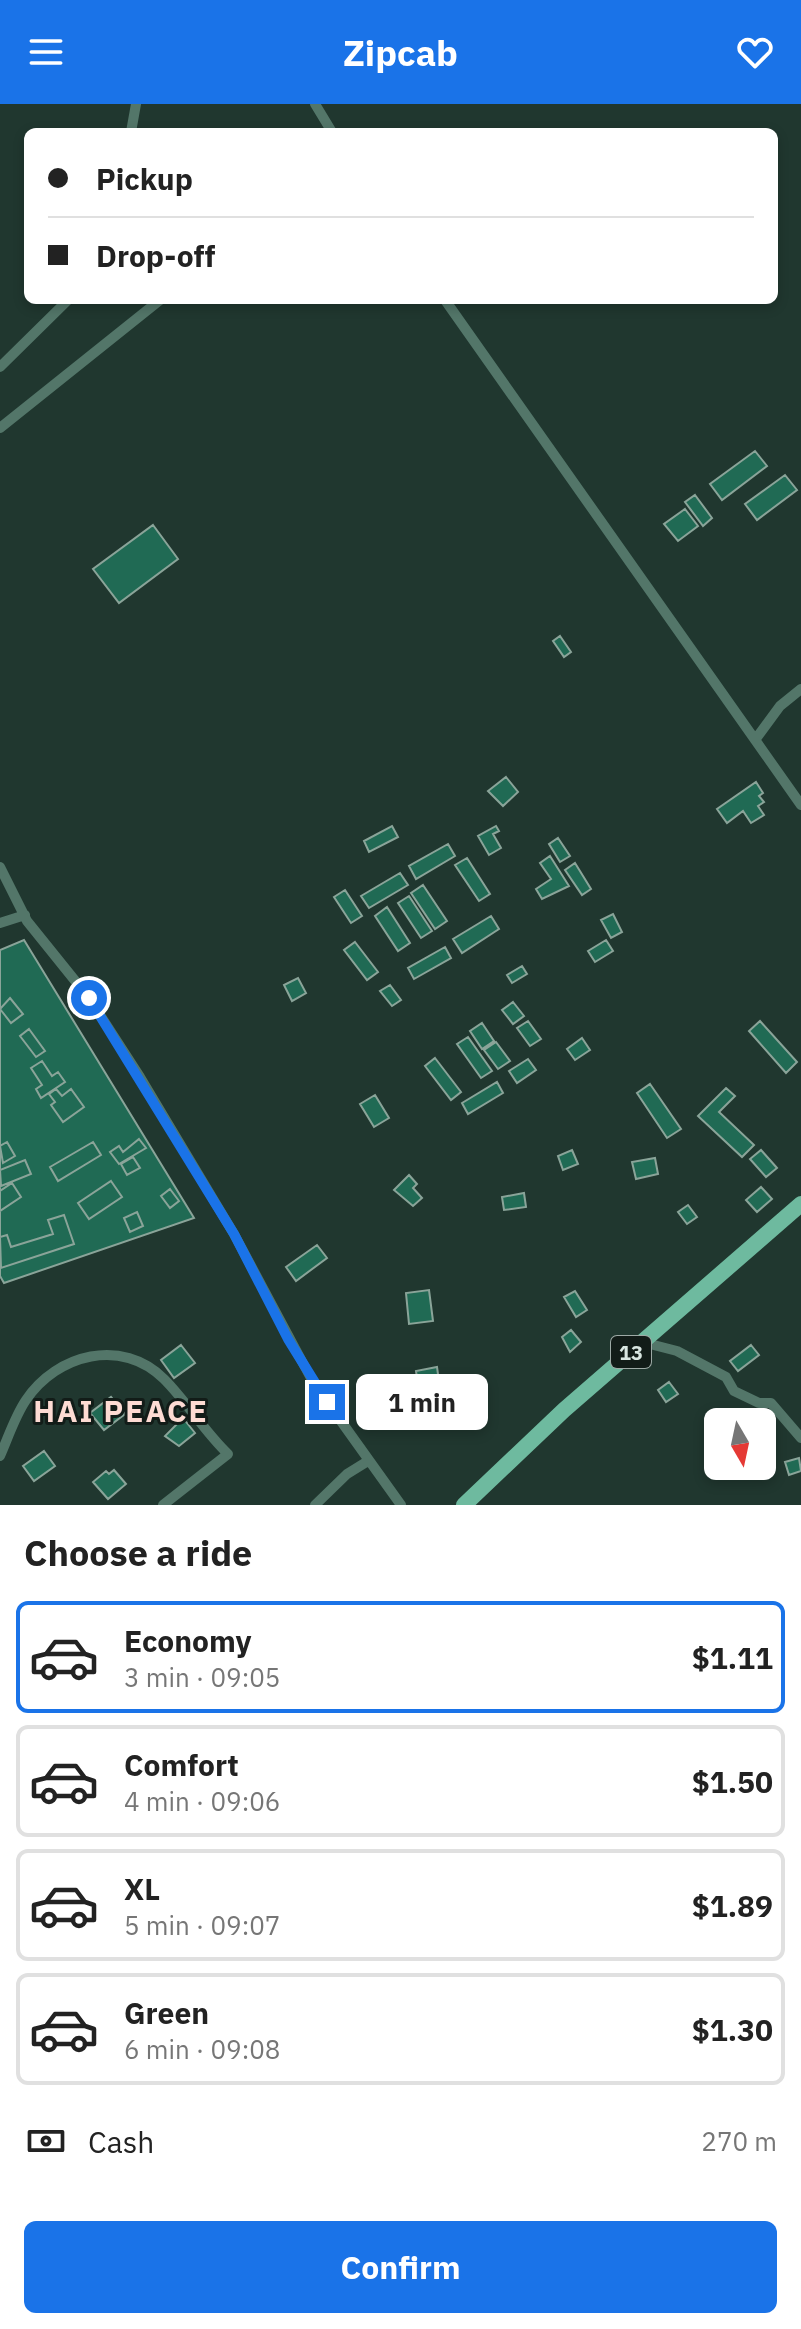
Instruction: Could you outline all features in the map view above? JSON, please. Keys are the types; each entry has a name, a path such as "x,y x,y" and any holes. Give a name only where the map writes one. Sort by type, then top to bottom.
{"main road":[{"name":"13","path":"464,1505 642,1342 801,1204"}],"street":[{"path":"132,128 136,104"},
{"path":"315,104 330,128"},
{"path":"0,367 64,304"},
{"path":"0,428 155,304"},
{"path":"448,304 801,805"},
{"path":"755,740 780,706 801,689"},
{"path":"0,867 25,915 89,998 140,1077 234,1234 294,1350 401,1505"},
{"path":"0,923 25,915"},
{"path":"642,1342 677,1351 726,1377 734,1391 759,1403 771,1403 801,1438"},
{"path":"0,1456 27,1399 60,1367 95,1353 122,1356 144,1364 164,1378 228,1454 163,1505"},
{"path":"315,1505 347,1474 368,1461"}],"building":[{"path":"755,451 767,466 722,500 710,484"},
{"path":"785,475 797,490 757,520 745,504"},
{"path":"695,495 712,518 703,526 685,502"},
{"path":"685,509 698,526 678,541 664,524"},
{"path":"153,525 178,559 119,603 93,569"},
{"path":"560,636 571,652 564,657 553,641"},
{"path":"506,777 518,792 503,806 488,791"},
{"path":"756,782 763,793 759,796 764,802 758,806 764,815 751,823 743,811 727,823 717,809"},
{"path":"392,826 398,837 369,852 364,841"},
{"path":"496,826 499,831 493,834 501,848 489,855 478,836"},
{"path":"558,838 570,856 560,862 549,844"},
{"path":"448,844 455,856 416,879 409,866"},
{"path":"550,856 569,886 542,899 536,889 551,879 540,863"},
{"path":"467,858 490,894 479,901 455,865"},
{"path":"575,863 591,889 582,895 565,870"},
{"path":"400,873 408,885 369,908 361,896"},
{"path":"423,885 447,921 435,929 411,893"},
{"path":"345,890 362,916 351,923 334,897"},
{"path":"409,896 432,931 421,938 398,903"},
{"path":"387,907 410,943 398,951 375,916"},
{"path":"613,914 622,932 611,938 601,920"},
{"path":"491,916 499,929 462,953 453,939"},
{"path":"24,940 194,1218 4,1283 0,1276 0,950"},
{"path":"606,940 613,951 595,962 588,951"},
{"path":"355,942 378,972 367,980 344,950"},
{"path":"445,947 451,958 414,979 408,968"},
{"path":"522,966 527,974 512,983 507,975"},
{"path":"298,978 306,993 292,1001 284,985"},
{"path":"390,985 401,1000 392,1006 380,991"},
{"path":"10,998 23,1014 11,1023 0,1009"},
{"path":"513,1002 524,1016 513,1024 502,1010"},
{"path":"528,1021 541,1039 530,1046 517,1028"},
{"path":"760,1021 797,1062 786,1073 749,1031"},
{"path":"482,1023 494,1041 482,1049 470,1031"},
{"path":"29,1029 45,1051 36,1057 20,1036"},
{"path":"468,1037 492,1071 481,1078 457,1044"},
{"path":"582,1038 590,1050 575,1060 567,1049"},
{"path":"496,1042 510,1061 498,1069 484,1050"},
{"path":"435,1058 461,1092 451,1100 425,1066"},
{"path":"528,1059 536,1070 517,1083 509,1071"},
{"path":"42,1061 52,1076 58,1072 65,1082 41,1098 36,1089 42,1085 31,1068"},
{"path":"497,1082 503,1093 468,1114 462,1103"},
{"path":"650,1084 681,1129 667,1138 637,1093"},
{"path":"726,1088 735,1096 719,1112 754,1145 742,1157 698,1116"},
{"path":"56,1089 62,1096 71,1089 84,1107 63,1122 51,1105 55,1102 49,1094"},
{"path":"375,1095 389,1118 374,1127 360,1104"},
{"path":"139,1139 146,1148 119,1164 110,1152 119,1146 123,1152"},
{"path":"7,1142 15,1156 3,1163 0,1146"},
{"path":"93,1142 101,1155 58,1181 50,1167"},
{"path":"572,1150 578,1164 563,1170 558,1156"},
{"path":"761,1150 777,1168 766,1177 750,1159"},
{"path":"133,1157 140,1168 127,1175 121,1164"},
{"path":"655,1158 658,1174 636,1179 632,1162"},
{"path":"25,1160 31,1174 1,1186 0,1170"},
{"path":"409,1175 417,1184 413,1188 422,1198 413,1206 394,1190"},
{"path":"111,1181 122,1197 89,1219 78,1203"},
{"path":"12,1183 21,1197 0,1211 0,1191"},
{"path":"761,1187 772,1199 757,1212 746,1200"},
{"path":"170,1189 179,1201 170,1208 161,1196"},
{"path":"524,1193 526,1207 504,1210 502,1197"},
{"path":"688,1205 697,1217 687,1224 678,1212"},
{"path":"137,1212 143,1226 130,1232 124,1218"},
{"path":"64,1215 74,1244 1,1268 0,1237 7,1235 11,1247 53,1234 48,1220"},
{"path":"317,1245 327,1258 296,1281 286,1267"},
{"path":"429,1290 433,1321 409,1324 406,1293"},
{"path":"575,1291 587,1310 576,1317 564,1297"},
{"path":"571,1330 581,1342 570,1352 562,1337"},
{"path":"181,1345 195,1363 174,1378 161,1360"},
{"path":"751,1345 759,1355 738,1371 730,1361"},
{"path":"437,1367 441,1396 420,1400 416,1371"},
{"path":"669,1382 678,1394 666,1402 658,1390"},
{"path":"111,1397 125,1414 104,1430 90,1413"},
{"path":"183,1418 195,1433 179,1446 165,1436"},
{"path":"44,1451 55,1466 34,1481 23,1466"},
{"path":"799,1458 801,1471 789,1475 785,1462"},
{"path":"114,1470 126,1484 108,1499 93,1482 106,1471 109,1474"}],"district":[{"name":"HAI PEACE","path":"121,1410"}],"route":[{"path":"89,998 234,1234 288,1339 327,1402"}]}
